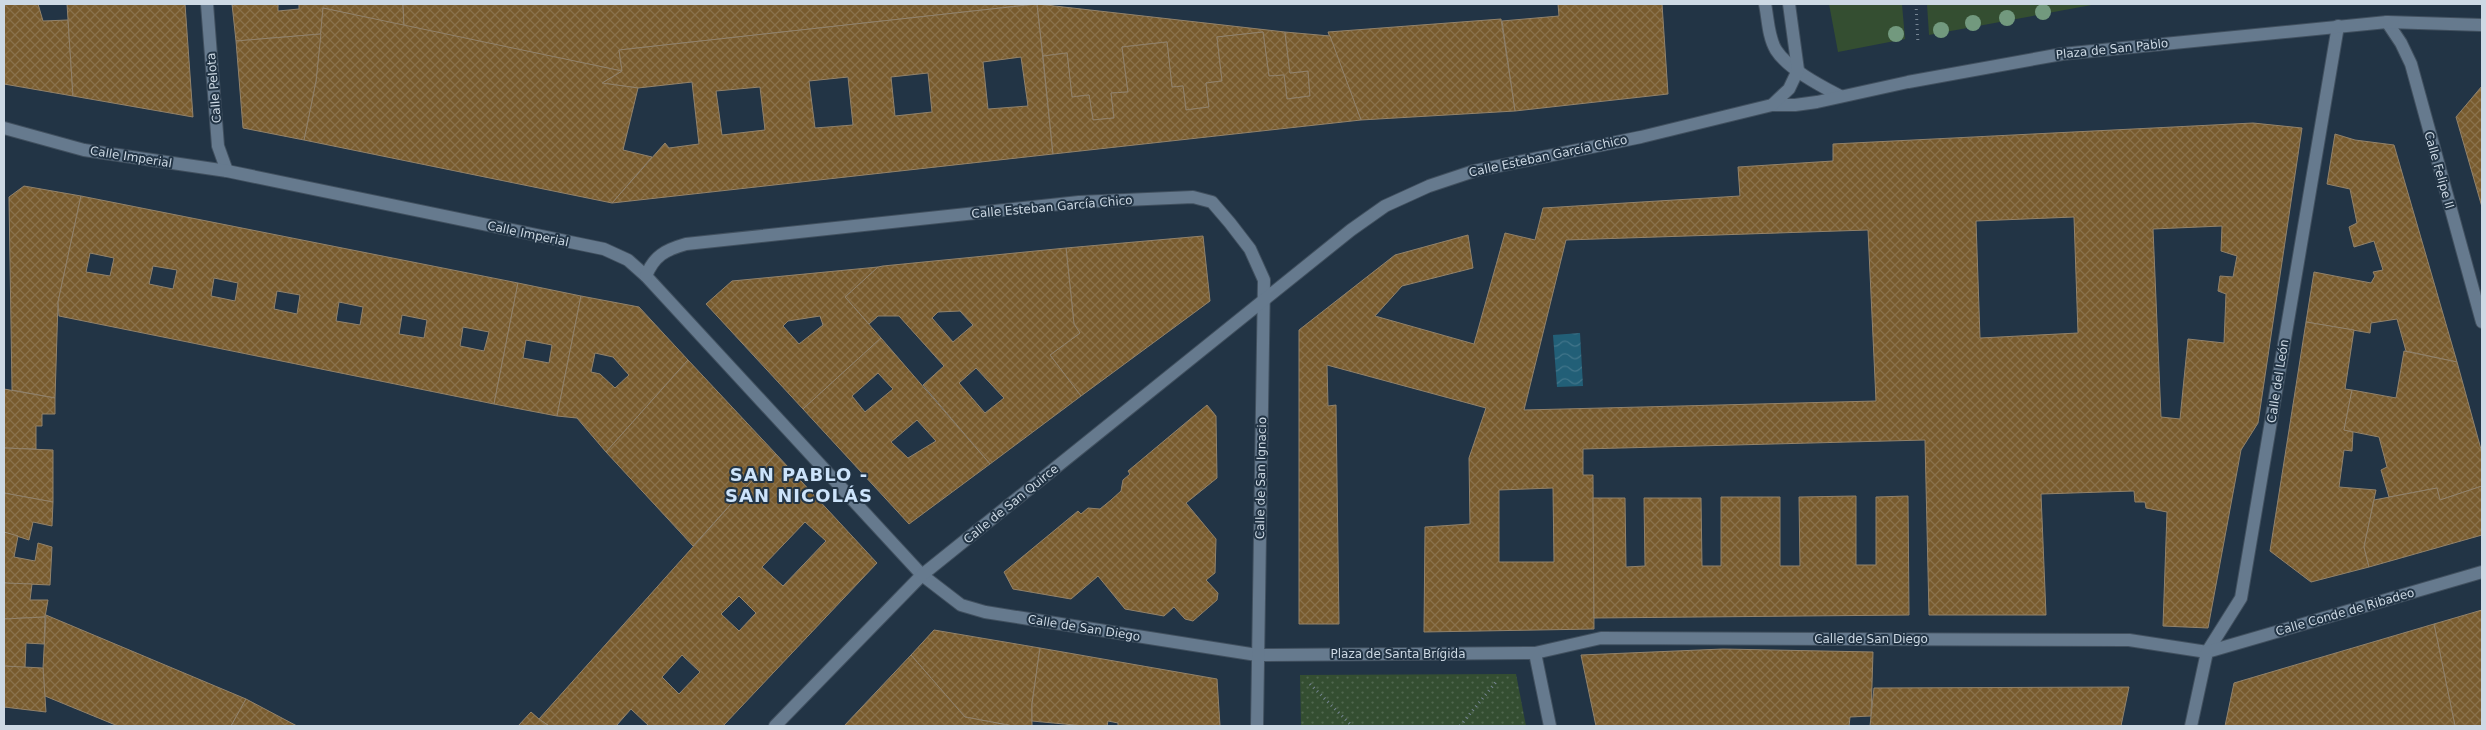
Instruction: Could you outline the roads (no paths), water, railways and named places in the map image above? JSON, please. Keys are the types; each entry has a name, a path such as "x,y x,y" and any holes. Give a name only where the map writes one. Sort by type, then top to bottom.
{"street":[{"name":"Calle Pelota","path":"207,4 218,146 227,171"},
{"path":"1765,4 1775,49 1783,59 1818,84 1840,96"},
{"path":"1772,105 1789,89 1798,70 1789,4"},
{"name":"Plaza de San Pablo","path":"1668,130 1772,105 1795,106 2062,54 2387,22 2482,25"},
{"name":"Calle Felipe II","path":"2387,22 2401,43 2411,64 2482,322"},
{"name":"Calle del León","path":"2191,726 2207,652 2242,598 2338,26"},
{"name":"Calle Imperial","path":"4,128 84,150 227,171 604,250 628,260 646,276 922,575"},
{"name":"Calle Esteban García Chico","path":"1265,300 1350,230 1385,206 1430,186 1474,171 1668,130"},
{"name":"Calle Esteban García Chico","path":"646,276 652,262 667,249 686,244 1080,202 1193,197 1212,202 1250,249 1264,280 1265,300"},
{"name":"Calle de San Quirce","path":"775,726 922,575 1265,300"},
{"name":"Calle de San Ignacio","path":"1257,655 1265,300"},
{"name":"Calle Conde de Ribadeo","path":"2207,652 2482,572"},
{"name":"Calle de San Diego","path":"922,575 960,605 985,612 1257,655"},
{"name":"Calle de San Diego","path":"1535,653 1601,638 2129,640 2207,652"},
{"path":"1535,653 1550,726"},
{"name":"Plaza de Santa Brígida","path":"1257,655 1535,653"},
{"path":"1257,655 1257,726"}],"water":[{"path":"1580,333 1583,386 1557,387 1553,335"}],"district":[{"name":"SAN PABLO - SAN NICOLÁS","path":"799,485"}]}
